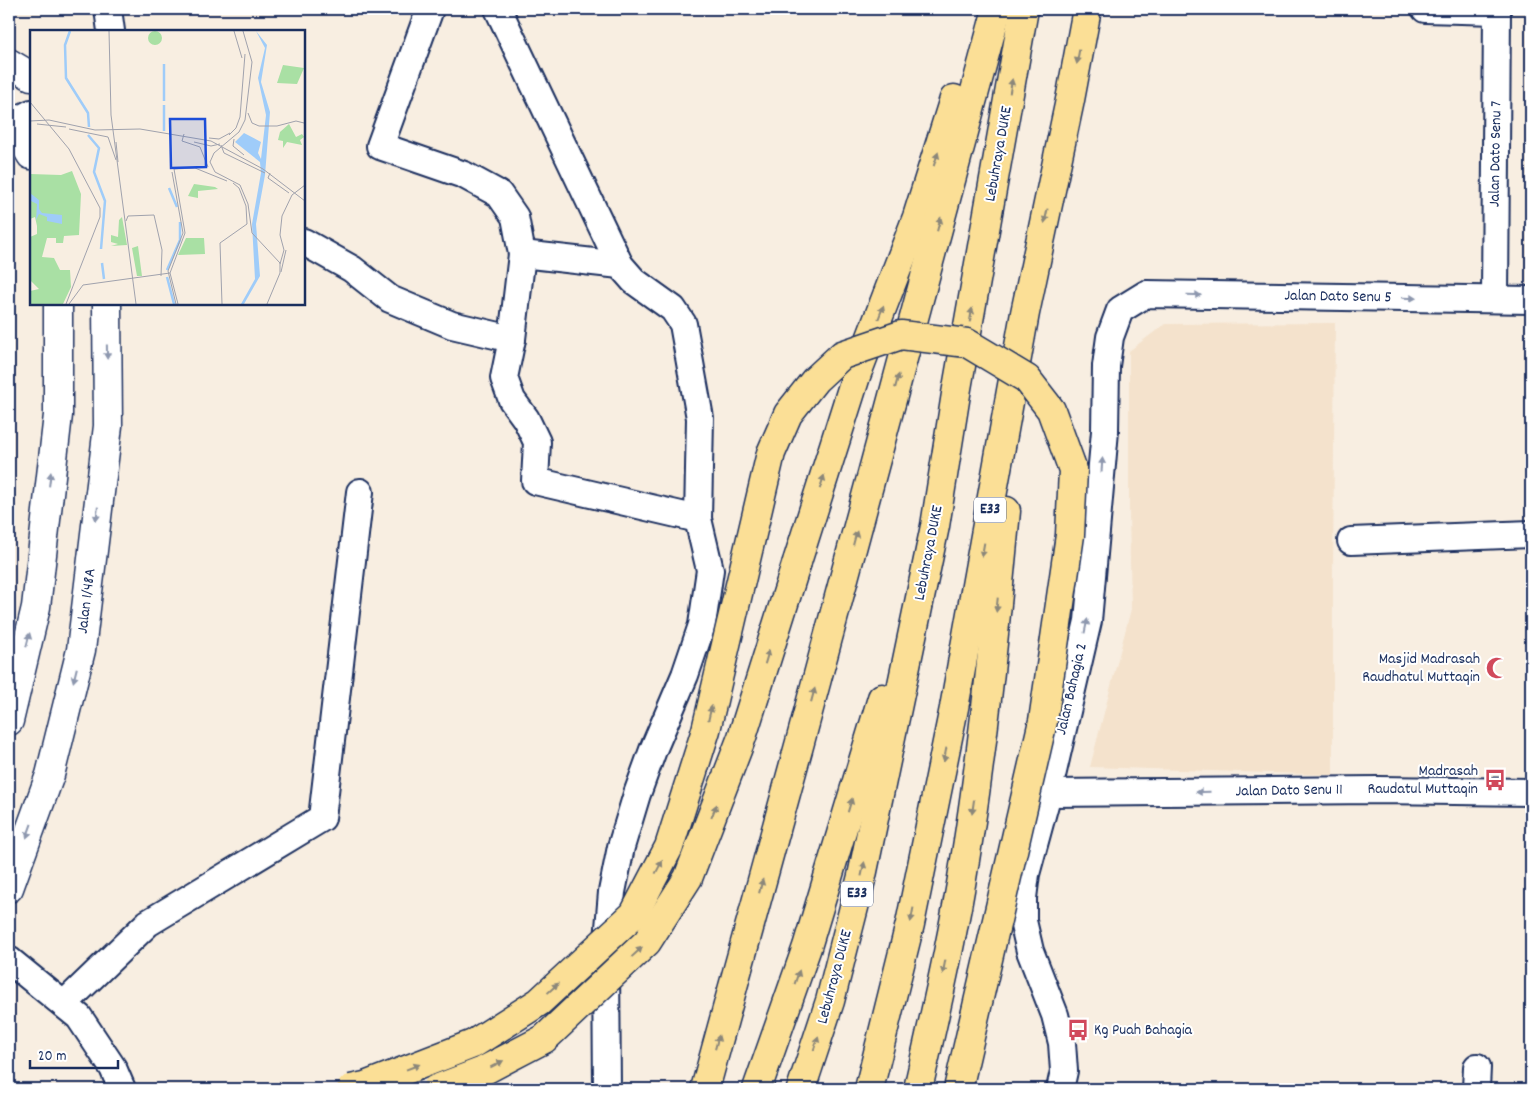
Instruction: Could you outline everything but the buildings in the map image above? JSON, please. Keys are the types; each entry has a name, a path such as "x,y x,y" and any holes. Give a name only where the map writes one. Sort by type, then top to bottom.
{"highway":[{"path":"436,1089 484,1071 544,1040 647,942 688,878 742,737 856,376 917,217 983,9"},
{"path":"704,1089 800,742 997,9"},
{"name":"Lebuhraya DUKE","path":"801,1089 830,1001 862,876 889,704 935,526 956,394 1024,9"},
{"name":"E33","path":"869,1089 910,924 954,708 1025,313 1070,100 1087,9"},
{"path":"918,1089 935,1015 965,861 987,707 1025,313"},
{"path":"350,1089 365,1086 473,1044 539,1002 634,914 669,848 706,730 771,453 788,414 815,380 842,355 901,335 967,343 1028,379 1052,410 1073,470 1070,535 1043,721 958,1089"},
{"path":"757,1089 808,947 889,704"}],"main road":[{"path":"9,63 30,75"},
{"path":"18,119 30,152"},
{"path":"9,722 36,607 58,414 58,305"},
{"name":"Jalan 1/48A","path":"9,888 50,775 81,650 108,426 107,305"}],"street":[{"path":"108,9 111,30"},
{"path":"430,9 380,146 464,175 499,194 515,217 522,254 512,339 504,378 512,400 526,419 537,442 535,482 698,519"},
{"path":"498,9 620,264 634,281 673,309 683,324 700,418 698,519 710,570 702,625 685,675 653,750 637,794 621,847 612,892 606,964 607,1089"},
{"path":"1425,9 1497,10"},
{"name":"Jalan Dato Senu 7","path":"1495,299 1497,10"},
{"path":"305,243 352,269 390,299 452,324 512,339"},
{"path":"522,254 620,264"},
{"name":"Jalan Dato Senu 5","path":"1146,294 1531,300"},
{"name":"Jalan Bahagia 2","path":"1067,1083 1059,1031 1030,951 1023,921 1023,898 1026,874 1048,793 1088,621 1105,431 1106,366 1110,337 1120,310 1146,294"},
{"path":"64,1004 148,923 322,818 360,492"},
{"path":"1351,541 1531,534"},
{"name":"Jalan Dato Senu 11","path":"1048,793 1368,790 1531,792"},
{"path":"9,960 79,1017 113,1068 122,1089"}],"shaded area":[{"path":"1335,323 1333,775 1090,767 1131,609 1129,351 1165,324"}],"place":[{"name":"Masjid Madrasah Raudhatul Muttaqin","path":"1497,668"},
{"name":"Madrasah Raudatul Muttaqin","path":"1495,780"},
{"name":"Kg Puah Bahagia","path":"1078,1030"}]}
